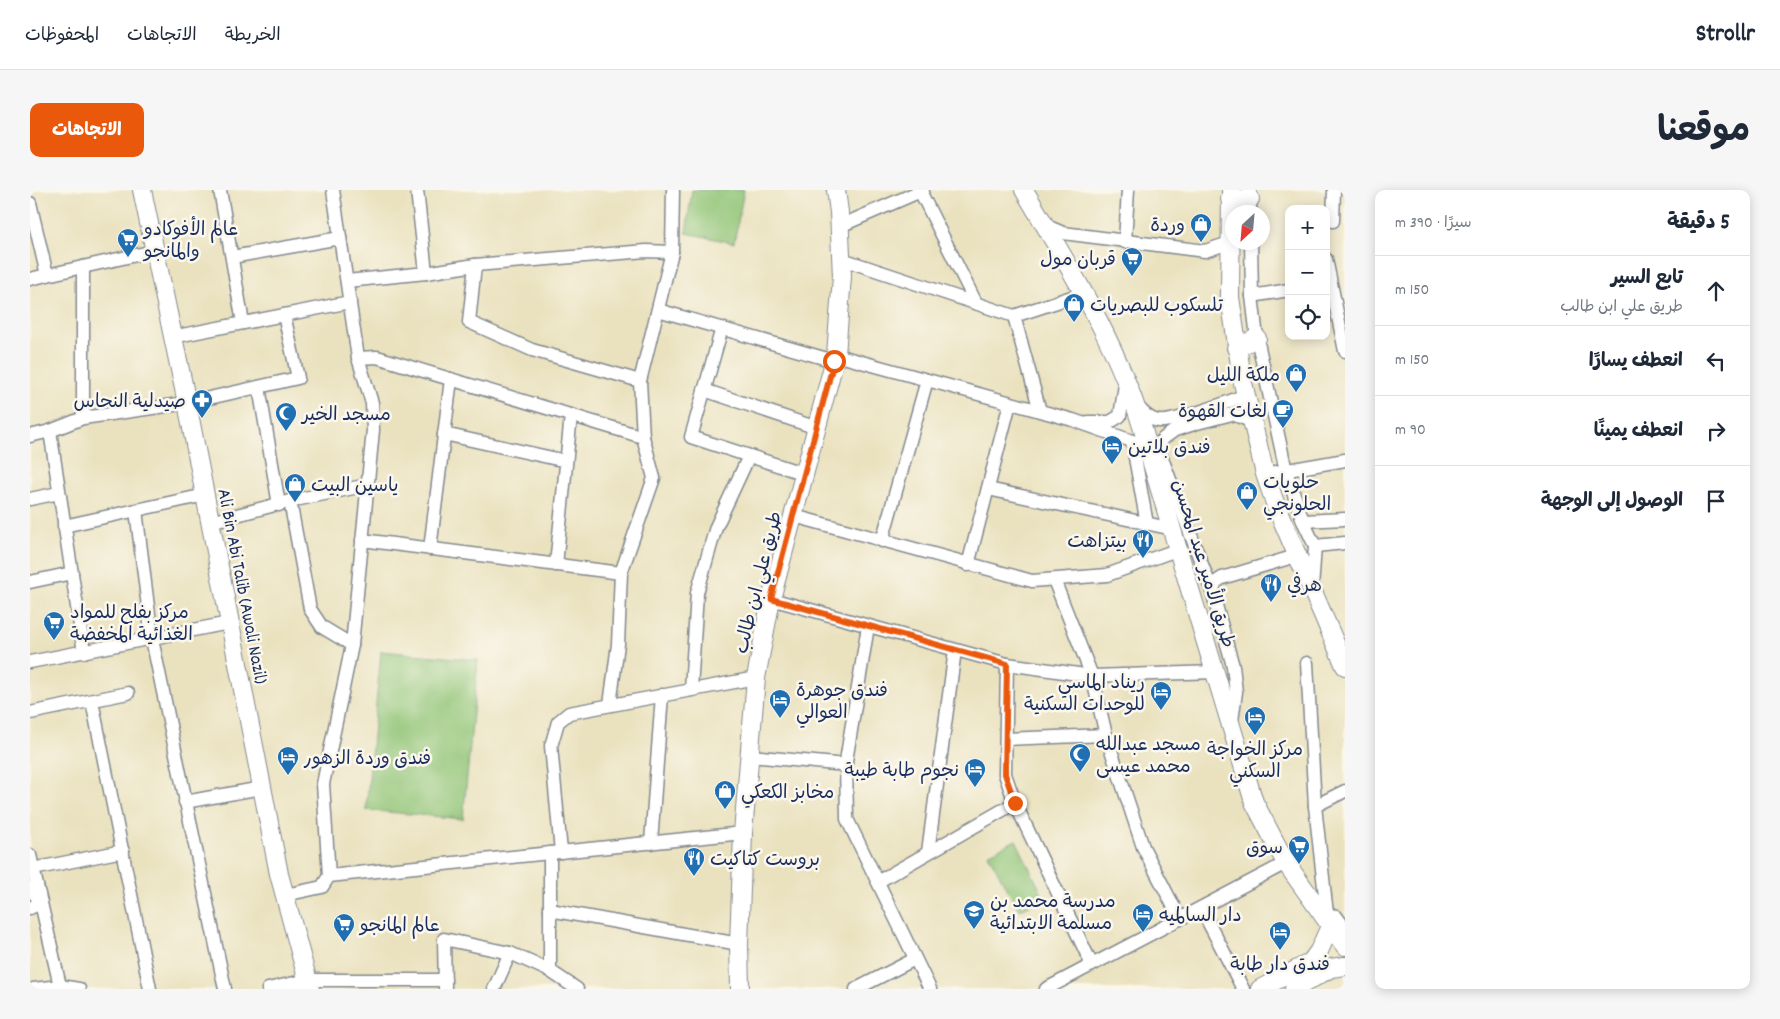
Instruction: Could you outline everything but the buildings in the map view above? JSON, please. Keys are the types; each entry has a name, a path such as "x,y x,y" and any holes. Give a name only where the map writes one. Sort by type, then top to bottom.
{"main road":[{"name":"Ali Bin Abi Talib (Awali Nazil)","path":"142,190 187,403 262,788 285,895 309,985"},
{"name":"طريق علي ابن طالب","path":"740,989 739,944 744,833 756,678 771,599 835,358 842,276 836,190"},
{"name":"طريق الأمير عبد المحسن","path":"1024,190 1084,293 1137,406 1153,453 1173,529 1254,802 1286,864 1334,921 1345,946"},
{"path":"1230,194 1250,200"},
{"path":"1229,250 1230,297 1236,348 1265,474 1311,593 1345,666"},
{"path":"1236,348 1257,338"},
{"path":"1260,989 1311,962 1319,951 1334,921"},
{"path":"1298,988 1332,968 1345,966"}],"street":[{"path":"220,190 243,323"},
{"path":"285,895 322,887 329,876 323,784 352,645 374,430 372,403 358,358 333,190"},
{"path":"417,190 426,273"},
{"path":"610,705 618,644 621,573 654,478 642,436 640,381 672,252 674,190"},
{"path":"1126,242 1128,190"},
{"path":"1334,190 1335,223"},
{"path":"840,226 922,191 976,303"},
{"path":"30,203 47,275"},
{"path":"1044,225 1063,233 1205,251 1225,244"},
{"path":"232,258 340,238"},
{"path":"1251,250 1252,296 1257,338 1286,471 1303,521 1315,546 1311,593"},
{"path":"347,281 426,273 475,265 646,251 672,252"},
{"path":"30,279 154,252"},
{"path":"842,259 1014,316 1084,293"},
{"path":"475,265 469,322 532,350 640,381"},
{"path":"83,267 84,418"},
{"path":"1330,288 1345,351"},
{"path":"1252,296 1285,291"},
{"path":"172,337 350,302"},
{"path":"658,310 1073,420 1132,441 1153,453 1212,591 1233,666 1236,692 1231,729"},
{"path":"30,436 50,432 84,418 187,403 298,378 284,315"},
{"path":"1014,316 1040,411"},
{"path":"722,328 691,437 805,474"},
{"path":"358,358 377,357 642,436"},
{"path":"430,549 450,379"},
{"path":"882,541 927,380"},
{"path":"1073,420 1110,422 1120,416 1125,380"},
{"path":"259,387 310,609 322,626 352,645"},
{"path":"704,390 817,428"},
{"path":"1137,406 1148,417 1160,422 1229,403 1246,394"},
{"path":"968,565 1010,403"},
{"path":"1153,453 1175,430 1232,414 1253,422"},
{"path":"556,565 571,415"},
{"path":"50,432 84,652"},
{"path":"444,434 566,461"},
{"path":"1132,441 1147,524"},
{"path":"691,690 697,593 716,526 749,456"},
{"path":"1265,474 1345,460"},
{"path":"210,522 368,485"},
{"path":"988,489 1173,529"},
{"path":"30,499 59,493"},
{"path":"64,526 205,495"},
{"path":"136,510 152,639 184,802 225,989"},
{"path":"794,516 1032,581 1107,575 1179,549"},
{"path":"1303,521 1345,519"},
{"path":"362,540 621,573"},
{"path":"1315,546 1345,542"},
{"path":"1212,591 1216,582 1222,578 1296,556"},
{"path":"30,582 72,573"},
{"path":"1054,580 1092,676 1106,735 1143,847 1180,919"},
{"path":"771,599 1007,664 1092,676 1216,672"},
{"path":"30,662 229,623"},
{"path":"868,626 846,765 848,819 930,989"},
{"path":"928,852 955,650"},
{"path":"1307,663 1315,806 1334,921"},
{"path":"1007,664 1005,774 1015,803 1092,965"},
{"path":"550,971 550,910 556,853 551,746 558,722 569,713 756,678"},
{"path":"30,713 128,694"},
{"path":"651,843 662,695"},
{"path":"92,701 150,989"},
{"path":"1006,739 1106,735"},
{"path":"750,756 846,765"},
{"path":"184,802 262,788"},
{"path":"1315,806 1345,791"},
{"path":"879,881 1015,803"},
{"path":"329,876 744,833"},
{"path":"33,869 123,851"},
{"path":"30,856 33,869 35,905"},
{"path":"1046,989 1286,864"},
{"path":"30,888 56,987"},
{"path":"1201,908 1244,989"},
{"path":"550,910 739,944"},
{"path":"268,989 309,985 445,984 444,939 510,953 550,971 577,989"},
{"path":"494,989 510,953"},
{"path":"856,989 915,959"},
{"path":"33,989 56,987 79,989"}],"green space":[{"path":"692,190 744,190 734,243 686,233"},
{"path":"381,651 478,660 463,819 366,810"},
{"path":"1016,840 1044,898 1019,910 988,854"}],"place":[{"name":"وردة","path":"1201,243"},
{"name":"عالم الأفوكادو والمانجو","path":"128,258"},
{"name":"قربان مول","path":"1132,277"},
{"name":"تلسكوب للبصريات","path":"1074,323"},
{"name":"ملكة الليل","path":"1296,393"},
{"name":"صيدلية النحاس","path":"202,419"},
{"name":"لغات القهوة","path":"1283,429"},
{"name":"مسجد الخير","path":"286,432"},
{"name":"فندق بلاتين","path":"1112,465"},
{"name":"ياسين البيت","path":"295,503"},
{"name":"حلويات الحلونجي","path":"1247,511"},
{"name":"بيتزاهت","path":"1143,559"},
{"name":"هرفي","path":"1271,603"},
{"name":"مركز بفلح للمواد الغذائية المخفضة","path":"54,641"},
{"name":"ريناد الماسي للوحدات السكنية","path":"1161,711"},
{"name":"فندق جوهرة العوالي","path":"780,719"},
{"name":"مركز الخواجة السكني","path":"1255,736"},
{"name":"مسجد عبدالله محمد عيسى","path":"1080,773"},
{"name":"فندق وردة الزهور","path":"288,776"},
{"name":"نجوم طابة طيبة","path":"975,788"},
{"name":"مخابز الكعكي","path":"725,810"},
{"name":"سوق","path":"1299,865"},
{"name":"بروست كتاكيت","path":"694,877"},
{"name":"مدرسة محمد بن مسلمة الابتدائية","path":"974,930"},
{"name":"دار السالميه","path":"1143,933"},
{"name":"عالم المانجو","path":"344,943"},
{"name":"فندق دار طابة","path":"1280,951"}],"route":[{"path":"834,361 771,599 1007,664 1005,774 1015,803"}]}
